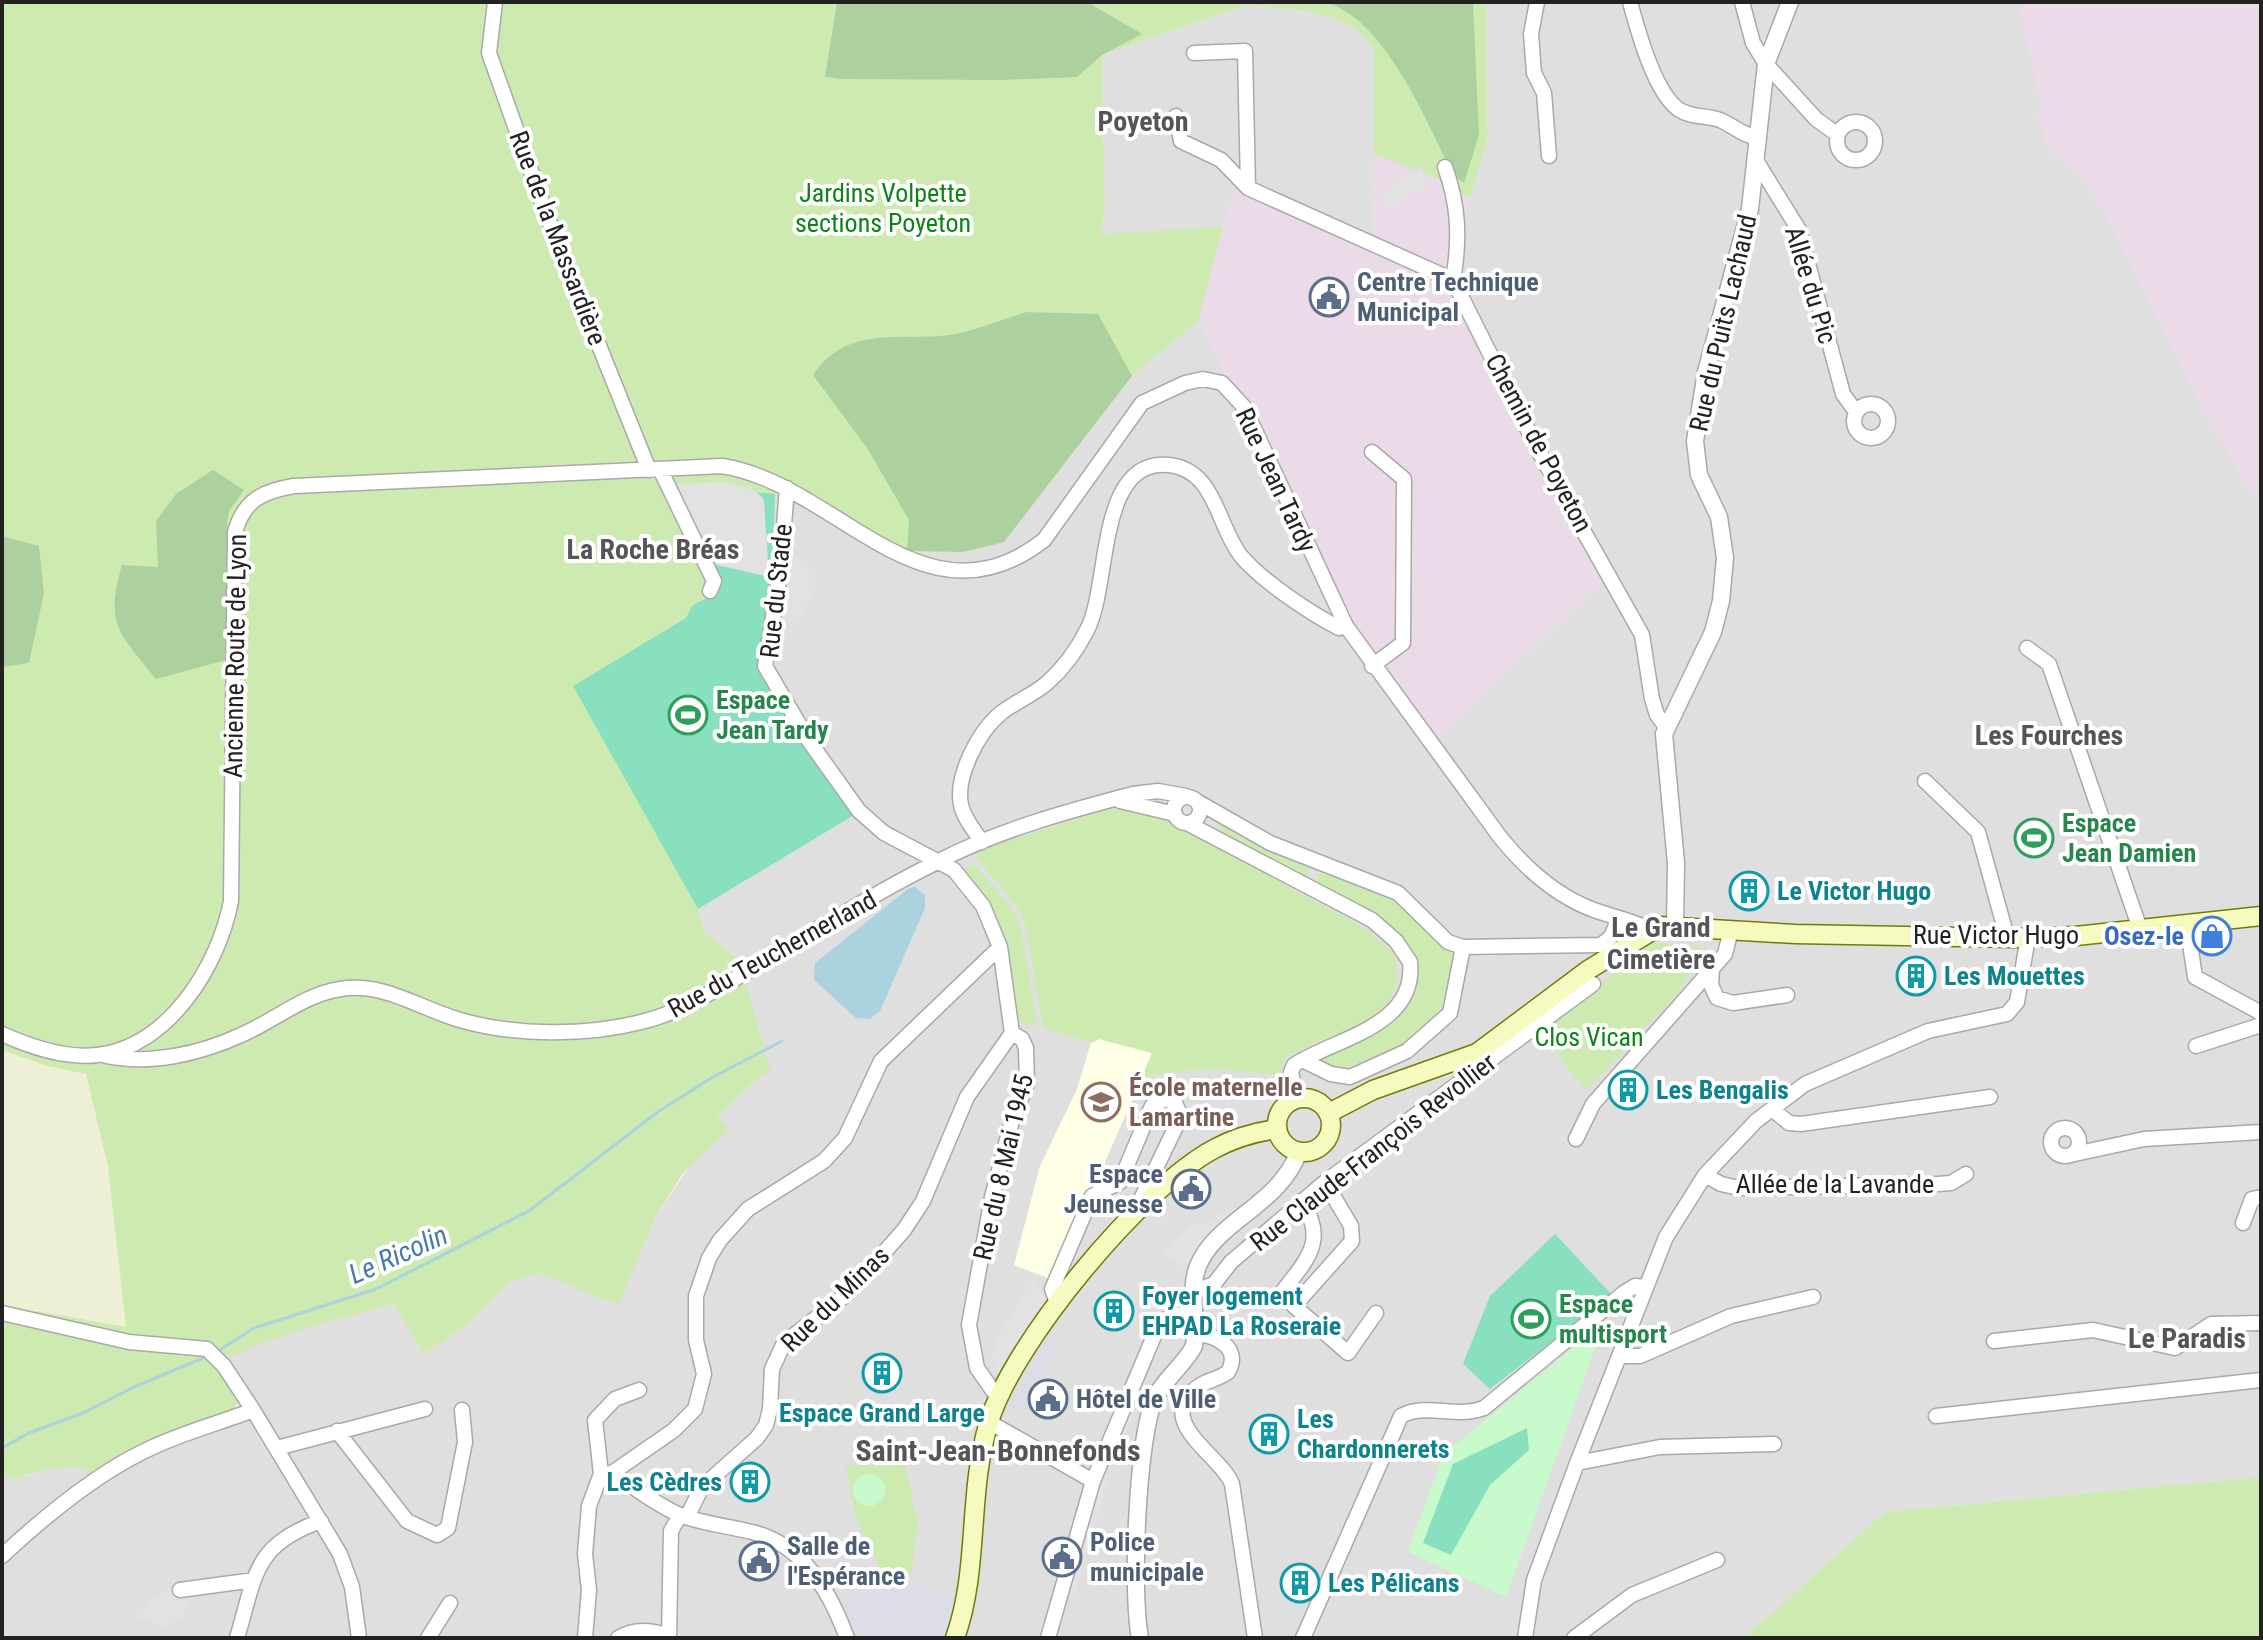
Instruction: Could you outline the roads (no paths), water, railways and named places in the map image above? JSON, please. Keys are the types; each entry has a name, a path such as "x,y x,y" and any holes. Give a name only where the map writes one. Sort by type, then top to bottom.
{"main road":[{"name":"Rue Victor Hugo","path":"1647,932 1660,926 1675,926 2028,937 2261,916"},
{"path":"1329,1113 1373,1090 1477,1053 1588,970 1647,932"},
{"path":"1297,1098 1319,1102 1329,1113 1331,1130 1323,1145 1299,1151 1285,1143 1277,1129 1284,1107 1297,1098"},
{"path":"955,1638 967,1604 981,1453 989,1422 1005,1388 1058,1305 1107,1242 1147,1202 1213,1149 1258,1132 1277,1129"}],"street":[{"name":"Rue de la Massardière","path":"495,2 489,53 547,216 654,469 713,577 715,586 710,591"},
{"path":"1537,2 1531,34 1534,73 1544,93 1549,156"},
{"path":"1630,2 1660,83 1676,107 1697,117 1719,120 1748,137 1759,138"},
{"path":"1742,2 1753,43 1766,64 1816,119 1838,135"},
{"name":"Rue du Puits Lachaud","path":"1666,727 1707,647 1721,601 1725,558 1722,528 1699,475 1695,441 1706,372 1740,252 1757,162 1766,64 1790,2"},
{"path":"1194,53 1245,51 1248,188"},
{"path":"1176,116 1181,141 1221,160 1248,188 1453,280 1459,229 1457,205 1445,167"},
{"name":"Allée du Pic","path":"1757,162 1799,230 1843,394 1856,412"},
{"name":"Chemin de Poyeton","path":"1453,280 1538,450 1642,635 1652,699 1657,715 1666,727"},
{"name":"Rue Jean Tardy","path":"654,469 739,469 787,488 874,541 933,569 957,573 999,567 1044,540 1142,403 1185,383 1203,379 1222,383 1244,407 1346,626 1372,666 1518,859 1572,899 1642,926 1647,932"},
{"path":"1372,452 1404,479 1403,643 1372,666"},
{"path":"982,842 961,806 961,786 970,757 993,720 1045,685 1069,659 1082,639 1099,596 1119,493 1139,472 1169,465 1195,476 1214,502 1231,542 1253,568 1325,620 1339,628 1346,626"},
{"name":"Ancienne Route de Lyon","path":"2,1034 46,1050 101,1055 135,1041 171,1014 198,981 225,931 231,901 234,547 240,516 247,505 259,495 294,486 654,469"},
{"name":"Rue du Stade","path":"787,488 780,574 765,666 809,741 859,811 884,833 939,861"},
{"path":"2027,648 2049,664 2140,929"},
{"path":"1666,727 1663,742 1676,863 1675,926"},
{"path":"1925,781 1978,832 2007,937"},
{"name":"Rue du Teuchernerland","path":"101,1055 136,1060 197,1051 241,1035 318,994 351,988 387,991 422,1007 486,1027 578,1030 641,1022 702,997 939,861 982,842 1112,800 1158,791 1195,803"},
{"path":"1112,800 1194,821 1195,803"},
{"path":"1297,1098 1291,1072 1302,1060 1386,1018 1405,994 1410,962 1396,941 1372,920 1181,818 1176,802 1195,803 1294,854 1398,893 1448,942 1463,947 1601,945 1611,937 1619,918"},
{"path":"1195,803 1216,838"},
{"name":"Rue du 8 Mai 1945","path":"939,861 954,870 983,906 1000,947 1012,1033 1022,1039 1026,1048 1027,1084 1012,1121 992,1197 969,1325 977,1368 1005,1388"},
{"path":"2187,924 2195,977 2261,1013"},
{"path":"1576,1139 1593,1104 1725,954 1731,930"},
{"path":"1525,1638 1534,1580 1577,1463 1666,1237 1705,1175 1772,1109 1805,1084 1928,1031 2007,1014 2017,1002 2028,937"},
{"path":"585,1638 589,1590 585,1554 589,1506 606,1473 674,1430 695,1409 704,1374 696,1340 696,1296 709,1258 720,1240 748,1209 824,1161 845,1138 881,1061 1000,947"},
{"path":"1302,1060 1331,1074 1350,1077 1407,1051 1450,1013 1463,947"},
{"path":"1712,968 1711,985 1717,998 1733,1003 1787,995"},
{"name":"Rue Claude-François Revollier","path":"1194,1291 1214,1284 1231,1262 1325,1182 1593,984"},
{"path":"2196,1046 2261,1025"},
{"name":"Rue du Minas","path":"669,1637 671,1531 702,1487 766,1425 772,1369 784,1343 847,1294 904,1230 923,1201 967,1097 1012,1033"},
{"path":"1772,1109 1789,1123 1801,1124 1990,1097"},
{"path":"1058,1305 1052,1289 1092,1196 1120,1182 1152,1106 1166,1099 1175,1103 1181,1116 1142,1197 1147,1202"},
{"path":"2070,1155 2144,1139 2261,1132"},
{"path":"1140,1638 1136,1558 1152,1408 1163,1383 1191,1353 1195,1334 1196,1272 1206,1252 1287,1179 1299,1151"},
{"name":"Allée de la Lavande","path":"1705,1175 1721,1184 1739,1188 1938,1184 1951,1183 1966,1174"},
{"path":"1325,1182 1351,1226 1352,1241 1294,1306 1348,1353 1376,1313"},
{"path":"2243,1223 2252,1199 2261,1197"},
{"path":"1277,1299 1315,1245 1313,1218 1301,1201"},
{"path":"1303,1638 1401,1416 1415,1410 1454,1414 1484,1408 1625,1292 1635,1286 1646,1287"},
{"path":"1620,1356 1640,1356 1731,1316 1813,1297"},
{"path":"2,1313 129,1342 207,1349 224,1366 253,1410 340,1554 352,1587 359,1638"},
{"path":"1048,1638 1093,1481 1159,1324 1172,1315 1195,1314"},
{"path":"1994,1341 2093,1330 2175,1348 2211,1324 2261,1323"},
{"path":"1195,1334 1219,1339 1230,1348 1232,1357 1228,1372 1193,1392 1184,1416 1189,1436 1227,1470 1232,1484 1255,1638"},
{"path":"1936,1416 2261,1380"},
{"path":"639,1390 615,1399 595,1420 606,1473 683,1516 774,1539 800,1556 836,1608 847,1638"},
{"path":"277,1448 425,1409"},
{"path":"2,1556 28,1532 121,1465 152,1447 253,1410"},
{"path":"337,1431 407,1521 437,1535 448,1528 465,1442 462,1410"},
{"path":"989,1422 1093,1481"},
{"path":"1577,1463 1660,1447 1774,1444"},
{"path":"237,1638 254,1580 274,1544 284,1535 321,1521"},
{"path":"1574,1638 1632,1595 1717,1560"},
{"path":"180,1590 254,1580"},
{"path":"428,1638 450,1603"},
{"path":"618,1638 627,1632 650,1630 669,1637"}],"water":[{"path":"915,887 925,895 925,908 880,1011 870,1019 856,1018 814,980 815,963 909,888"}],"waterway":[{"name":"Le Ricolin","path":"215,1353 254,1328 376,1289 529,1211 659,1111 713,1077 782,1041"},
{"name":"Le Ricolin","path":"2,1448 29,1433 83,1413 134,1387 208,1356"}],"place":[{"name":"Centre Technique Municipal","path":"1329,297"},
{"name":"Espace Jean Tardy","path":"688,715"},
{"name":"Espace Jean Damien","path":"2034,838"},
{"name":"Le Victor Hugo","path":"1749,891"},
{"name":"Osez-le","path":"2212,936"},
{"name":"Les Mouettes","path":"1916,976"},
{"name":"Les Bengalis","path":"1628,1090"},
{"name":"École maternelle Lamartine","path":"1101,1102"},
{"name":"Espace Jeunesse","path":"1191,1189"},
{"name":"Foyer logement EHPAD La Roseraie","path":"1114,1311"},
{"name":"Espace multisport","path":"1531,1319"},
{"name":"Espace Grand Large","path":"882,1373"},
{"name":"Hôtel de Ville","path":"1048,1399"},
{"name":"Les Chardonnerets","path":"1269,1434"},
{"name":"Les Cèdres","path":"750,1482"},
{"name":"Police municipale","path":"1062,1557"},
{"name":"Salle de l'Espérance","path":"759,1561"},
{"name":"Les Pélicans","path":"1300,1583"}],"district":[{"name":"Poyeton","path":"1143,121"},
{"name":"La Roche Bréas","path":"653,549"},
{"name":"Les Fourches","path":"2049,735"},
{"name":"Le Grand Cimetière","path":"1661,943"},
{"name":"Le Paradis","path":"2187,1338"},
{"name":"Saint-Jean-Bonnefonds","path":"998,1451"}],"park label":[{"name":"Jardins Volpette sections Poyeton","path":"883,208"},
{"name":"Clos Vican","path":"1589,1037"}]}
